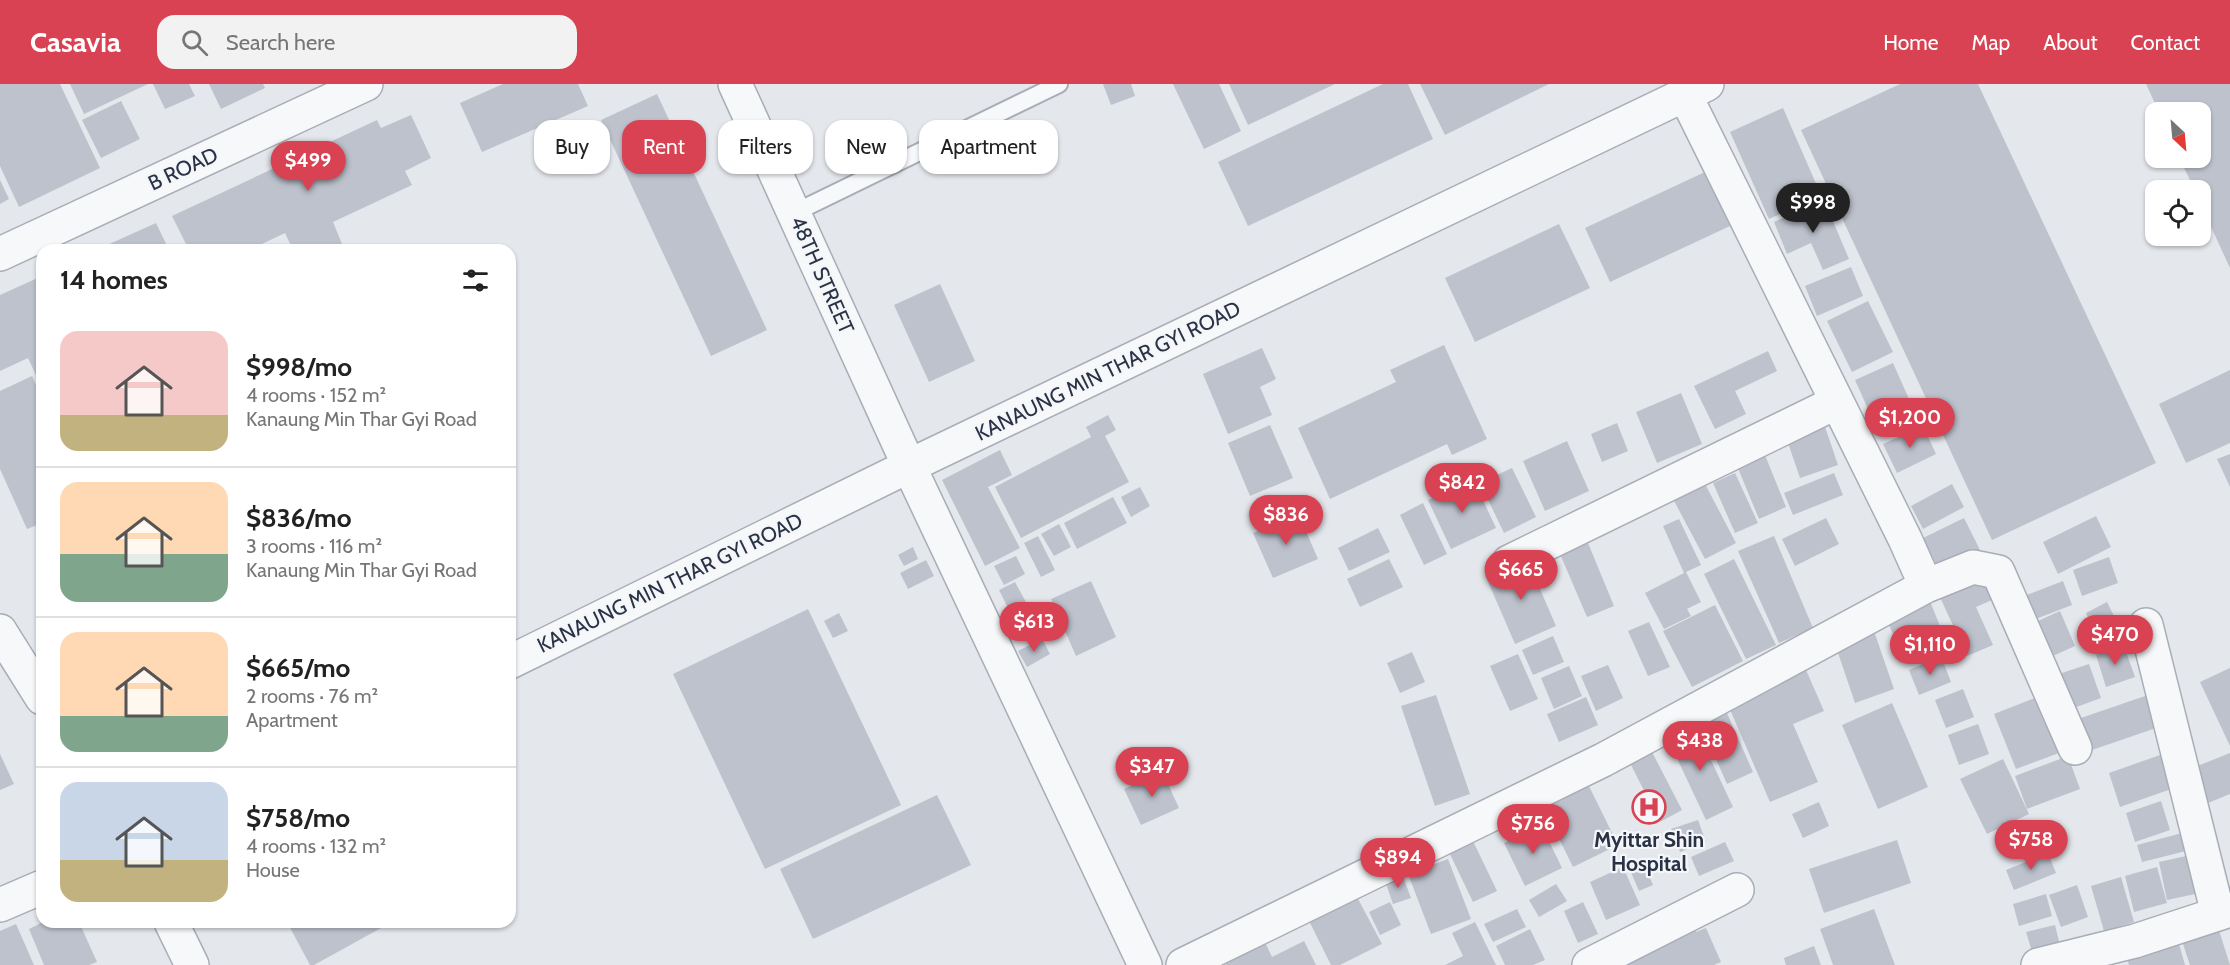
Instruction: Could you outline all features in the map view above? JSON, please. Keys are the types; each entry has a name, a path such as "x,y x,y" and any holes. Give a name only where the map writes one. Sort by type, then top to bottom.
{"street":[{"name":"B ROAD","path":"0,254 366,84"},
{"name":"48TH STREET","path":"735,84 909,466 1145,965"},
{"path":"1696,89 1837,402 1905,538 1926,586"},
{"name":"KANAUNG MIN THAR GYI ROAD","path":"516,659 909,466 1696,89"},
{"path":"1509,562 1837,402"},
{"path":"1183,965 1603,760 1926,586 1973,567 1998,572 2075,747"},
{"path":"2038,965 2135,941 2224,912 2145,625"},
{"path":"0,631 36,688"},
{"path":"0,905 36,890"},
{"path":"1588,965 1737,890"},
{"path":"174,928 192,965"}],"lane":[{"path":"794,213 1059,84"}],"building":[{"path":"0,84 60,84 100,168 19,207 0,166"},
{"path":"70,84 148,84 84,114"},
{"path":"153,84 189,84 195,96 165,109"},
{"path":"209,84 263,84 265,88 221,109"},
{"path":"503,84 578,84 588,106 556,120 534,120 534,129 482,152 460,103"},
{"path":"1103,84 1131,84 1135,96 1111,105"},
{"path":"1173,84 1219,84 1241,131 1204,149"},
{"path":"1229,84 1335,84 1248,125"},
{"path":"1383,84 1408,84 1433,139 1248,226 1218,162"},
{"path":"1420,84 1549,84 1445,135"},
{"path":"1900,84 1978,84 2156,463 1992,540 1801,130"},
{"path":"2146,84 2230,84 2230,268 2211,227 2211,180 2190,180 2184,168 2211,168 2211,102 2154,102"},
{"path":"657,94 669,120 622,120 622,165 610,139 610,120 601,120"},
{"path":"121,101 140,139 101,158 82,120"},
{"path":"1783,108 1821,195 1769,219 1730,132"},
{"path":"411,115 431,158 405,171 412,185 333,222 342,244 290,244 285,233 262,244 186,244 172,216 377,120 381,128"},
{"path":"1705,172 1730,226 1610,282 1585,228"},
{"path":"626,174 694,174 767,330 711,356"},
{"path":"0,180 9,199 0,204"},
{"path":"1824,200 1849,259 1823,270 1811,243 1787,254 1774,222"},
{"path":"156,223 166,244 109,244"},
{"path":"1559,224 1590,288 1475,342 1445,278"},
{"path":"1851,267 1863,296 1817,316 1805,286"},
{"path":"36,279 36,375 28,358 0,371 0,295"},
{"path":"940,284 975,361 929,382 894,305"},
{"path":"1868,301 1893,352 1852,372 1827,321"},
{"path":"1444,345 1487,439 1452,455 1447,444 1330,499 1298,428 1396,382 1390,370"},
{"path":"1262,348 1276,379 1260,387 1272,415 1228,434 1203,374"},
{"path":"1768,351 1777,371 1735,391 1746,414 1715,429 1694,386"},
{"path":"1893,363 1917,417 1879,434 1855,380"},
{"path":"2230,370 2230,443 2186,463 2159,404"},
{"path":"32,376 36,385 36,525 27,529 0,469 0,391"},
{"path":"1681,393 1702,444 1657,463 1636,412"},
{"path":"1108,415 1116,430 1105,436 1129,482 1021,538 995,487 1091,437 1086,427"},
{"path":"1823,421 1838,465 1800,478 1785,434"},
{"path":"1617,423 1628,451 1602,462 1591,434"},
{"path":"1270,425 1293,478 1250,496 1228,443"},
{"path":"1923,426 1936,454 1897,473 1883,444"},
{"path":"1567,441 1589,491 1545,511 1523,461"},
{"path":"1000,450 1012,475 988,487 1020,548 985,566 942,480"},
{"path":"1763,450 1786,507 1759,519 1735,461"},
{"path":"2230,454 2230,487 2217,459"},
{"path":"1512,468 1536,517 1504,533 1480,483"},
{"path":"1735,473 1758,523 1735,533 1713,483"},
{"path":"1834,473 1843,495 1793,515 1784,493"},
{"path":"1473,479 1496,528 1451,549 1428,500"},
{"path":"1704,482 1736,543 1705,559 1673,499"},
{"path":"1952,484 1964,507 1923,529 1911,506"},
{"path":"1140,487 1150,506 1131,517 1121,497"},
{"path":"1113,497 1127,523 1077,549 1064,523"},
{"path":"1423,503 1447,554 1424,565 1400,515"},
{"path":"1298,513 1318,559 1273,578 1253,533"},
{"path":"2096,516 2111,547 2058,574 2043,542"},
{"path":"1826,518 1839,544 1795,566 1782,539"},
{"path":"1964,518 1980,550 1939,570 1923,538"},
{"path":"1679,519 1701,565 1686,572 1701,602 1687,609 1691,616 1664,629 1645,593 1684,573 1663,526"},
{"path":"1059,524 1071,547 1054,556 1041,534"},
{"path":"1378,528 1390,552 1349,571 1338,548"},
{"path":"1038,536 1055,570 1041,577 1024,543"},
{"path":"1774,536 1813,628 1779,643 1738,551"},
{"path":"1588,543 1614,606 1587,617 1560,554"},
{"path":"913,547 918,559 904,566 898,555"},
{"path":"1016,556 1025,574 1004,585 994,566"},
{"path":"2109,557 2118,583 2082,596 2073,570"},
{"path":"1389,559 1403,587 1360,607 1347,579"},
{"path":"1527,559 1556,626 1515,644 1486,577"},
{"path":"1734,559 1776,645 1746,659 1704,574"},
{"path":"926,560 934,576 908,589 900,573"},
{"path":"1981,576 1992,600 1976,607 1993,645 1967,656 1939,595"},
{"path":"1091,581 1116,637 1076,656 1051,599"},
{"path":"2063,581 2072,605 2033,620 2024,596"},
{"path":"1015,582 1028,606 1011,614 999,590"},
{"path":"1929,599 1947,643 1905,661 1886,618"},
{"path":"2107,602 2116,620 2094,631 2086,613"},
{"path":"1715,605 1743,661 1692,687 1663,631"},
{"path":"808,609 901,805 765,869 673,674"},
{"path":"2060,611 2075,646 2044,660 2029,625"},
{"path":"839,613 848,631 833,638 824,621"},
{"path":"1649,622 1670,667 1648,676 1628,631"},
{"path":"2127,624 2133,638 2107,648 2101,634"},
{"path":"1875,634 1894,689 1855,703 1836,647"},
{"path":"1553,636 1564,662 1533,675 1522,650"},
{"path":"1042,639 1050,654 1027,667 1018,651"},
{"path":"2124,646 2135,677 2106,687 2096,655"},
{"path":"1412,652 1425,682 1400,693 1387,663"},
{"path":"1518,654 1538,699 1510,711 1490,666"},
{"path":"1941,656 1951,682 1919,695 1909,670"},
{"path":"2089,664 2101,698 2071,709 2059,674"},
{"path":"1608,665 1623,698 1596,711 1581,676"},
{"path":"1569,666 1582,696 1554,709 1541,678"},
{"path":"2230,668 2230,746 2200,682"},
{"path":"1806,670 1824,711 1793,724 1818,782 1770,802 1728,705"},
{"path":"1963,689 1974,717 1946,728 1935,700"},
{"path":"1436,695 1470,794 1435,806 1401,706"},
{"path":"2148,695 2159,727 2089,751 2078,719"},
{"path":"1586,697 1598,725 1559,742 1547,714"},
{"path":"2037,697 2059,753 2016,769 1994,714"},
{"path":"1892,703 1928,787 1878,809 1842,725"},
{"path":"1726,711 1753,772 1727,784 1700,723"},
{"path":"1694,724 1733,807 1706,820 1667,737"},
{"path":"1978,724 1989,754 1959,765 1948,735"},
{"path":"1652,752 1682,810 1660,822 1630,763"},
{"path":"2230,753 2230,794 2208,803 2195,767"},
{"path":"0,754 14,784 0,790"},
{"path":"2163,754 2174,788 2120,807 2109,773"},
{"path":"2068,756 2080,789 2027,809 2015,776"},
{"path":"2003,759 2029,814 1987,834 1960,779"},
{"path":"1162,771 1179,808 1141,825 1124,789"},
{"path":"1587,782 1618,845 1573,867 1542,804"},
{"path":"937,795 971,865 813,939 780,869"},
{"path":"2161,801 2170,830 2135,842 2126,813"},
{"path":"1819,802 1829,826 1803,838 1792,814"},
{"path":"1698,820 1706,842 1680,852 1671,829"},
{"path":"1541,825 1562,868 1525,886 1504,843"},
{"path":"2186,832 2190,850 2142,862 2137,845"},
{"path":"1472,839 1497,891 1473,902 1448,850"},
{"path":"1897,840 1911,883 1824,913 1809,869"},
{"path":"1725,842 1734,861 1699,876 1691,857"},
{"path":"2048,853 2056,873 2014,890 2006,870"},
{"path":"2186,856 2195,894 2167,900 2159,862"},
{"path":"1448,859 1471,919 1431,934 1408,874"},
{"path":"1644,864 1653,885 1639,891 1630,870"},
{"path":"1623,867 1640,905 1606,920 1590,882"},
{"path":"2157,867 2167,903 2134,912 2125,876"},
{"path":"1402,874 1411,898 1393,904 1385,881"},
{"path":"2121,877 2134,922 2104,931 2091,886"},
{"path":"1556,884 1567,901 1539,917 1529,900"},
{"path":"2077,885 2088,917 2061,927 2049,895"},
{"path":"2046,894 2052,916 2019,926 2013,904"},
{"path":"1357,897 1382,944 1340,965 1331,965 1309,921"},
{"path":"1390,902 1401,925 1380,935 1369,912"},
{"path":"1583,902 1598,934 1578,943 1564,911"},
{"path":"1517,909 1526,927 1493,942 1484,924"},
{"path":"1874,909 1895,965 1833,965 1820,929"},
{"path":"1475,922 1496,965 1445,965 1463,956 1452,933"},
{"path":"16,924 34,965 0,965 0,931"},
{"path":"2217,924 2230,965 2190,965 2180,935"},
{"path":"2055,925 2061,950 2034,958 2026,932"},
{"path":"36,926 36,928 82,928 97,962 89,965 44,965 29,929"},
{"path":"1694,926 1696,932 1706,928 1721,962 1714,965 1621,965"},
{"path":"290,928 381,928 314,965 310,965"},
{"path":"1530,929 1545,960 1533,965 1505,965 1496,946"},
{"path":"1262,936 1272,957 1304,941 1316,965 1226,965 1222,956"},
{"path":"2177,937 2185,965 2129,965 2125,953"},
{"path":"1814,946 1821,965 1786,965 1784,958"}],"place":[{"name":"Myittar Shin Hospital","path":"1649,807"}]}
